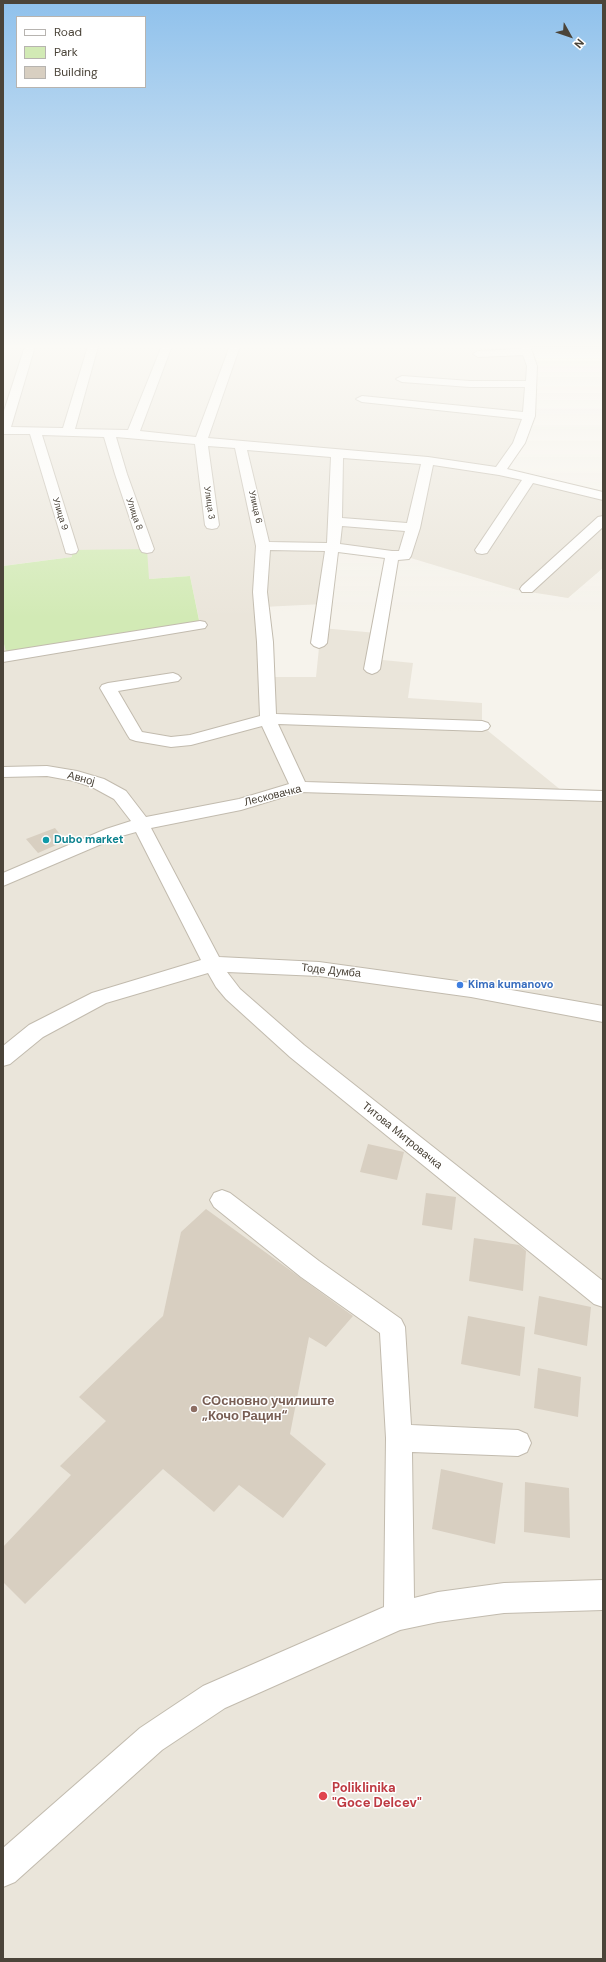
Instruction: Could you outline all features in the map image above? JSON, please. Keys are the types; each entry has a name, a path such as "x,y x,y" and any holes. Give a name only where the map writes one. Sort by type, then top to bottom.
{"street":[{"name":"Улица 9","path":"36,435 71,550"},
{"name":"Улица 8","path":"110,435 121,474 147,549"},
{"path":"138,435 428,461 499,471 603,496"},
{"name":"Улица 3","path":"203,435 201,441 212,525"},
{"path":"499,471 519,443 522,435"},
{"name":"Улица 6","path":"240,445 263,546 260,592 265,642 268,719 273,734 299,787"},
{"path":"319,643 332,547 335,539 337,453"},
{"path":"263,546 332,547 404,556 413,528 428,461"},
{"path":"482,550 530,478"},
{"path":"527,589 603,520"},
{"path":"336,521 413,528"},
{"path":"372,669 392,555"},
{"path":"3,657 200,625"},
{"path":"173,678 108,688 136,736 171,742 191,740 268,719 482,726"},
{"name":"Авној","path":"3,772 47,771 77,776 98,783 120,795 132,809 141,824"},
{"name":"Лесковачка","path":"3,880 112,833 141,824 241,804 299,787 603,796"},
{"path":"141,824 213,964"},
{"name":"Тоде Думба","path":"3,1058 36,1031 99,998 213,964 311,968 479,991 603,1014"},
{"name":"Титова Митровачка","path":"213,964 223,982 233,994 297,1051 603,1296"},
{"path":"222,1200 310,1269 392,1327 399,1438 399,1616"},
{"path":"399,1438 518,1443"},
{"path":"3,1870 151,1739 214,1697 399,1616 438,1607 504,1598 603,1595"}],"shaded area":[{"path":"3,435 519,435 499,471 603,497 603,568 568,598 517,590 404,556 332,547 324,604 263,607 266,677 316,677 321,628 377,633 373,659 413,663 408,698 482,703 482,726 567,795 603,796 603,1959 3,1959 3,640 7,656 200,624 190,576 149,579 71,551 72,557 3,566"}],"green space":[{"path":"147,549 149,579 190,576 200,625 7,656 3,640 3,566 72,557 71,550"}],"building":[{"name":"Dubo market","path":"55,828 65,841 38,853 26,839"},
{"path":"368,1144 404,1152 397,1180 360,1172"},
{"path":"426,1193 456,1197 452,1230 422,1225"},
{"name":"СОсновно училиште „Кочо Рацин“","path":"206,1209 353,1316 326,1347 309,1337 290,1434 326,1464 283,1518 239,1485 214,1512 163,1469 25,1604 3,1582 3,1547 71,1475 60,1466 106,1421 79,1397 163,1316 181,1232"},
{"path":"474,1238 519,1245 526,1251 523,1291 469,1281"},
{"path":"539,1296 591,1307 587,1346 534,1334"},
{"path":"468,1316 525,1327 520,1376 461,1364"},
{"path":"538,1368 581,1377 578,1417 534,1408"},
{"path":"441,1469 503,1483 495,1544 432,1529"},
{"path":"525,1482 569,1488 570,1538 524,1532"}],"place":[{"name":"Dubo market","path":"46,840"},
{"name":"Kima kumanovo","path":"460,985"},
{"name":"СОсновно училиште „Кочо Рацин“","path":"194,1409"},
{"name":"Poliklinika \"Goce Delcev\"","path":"323,1796"}]}
